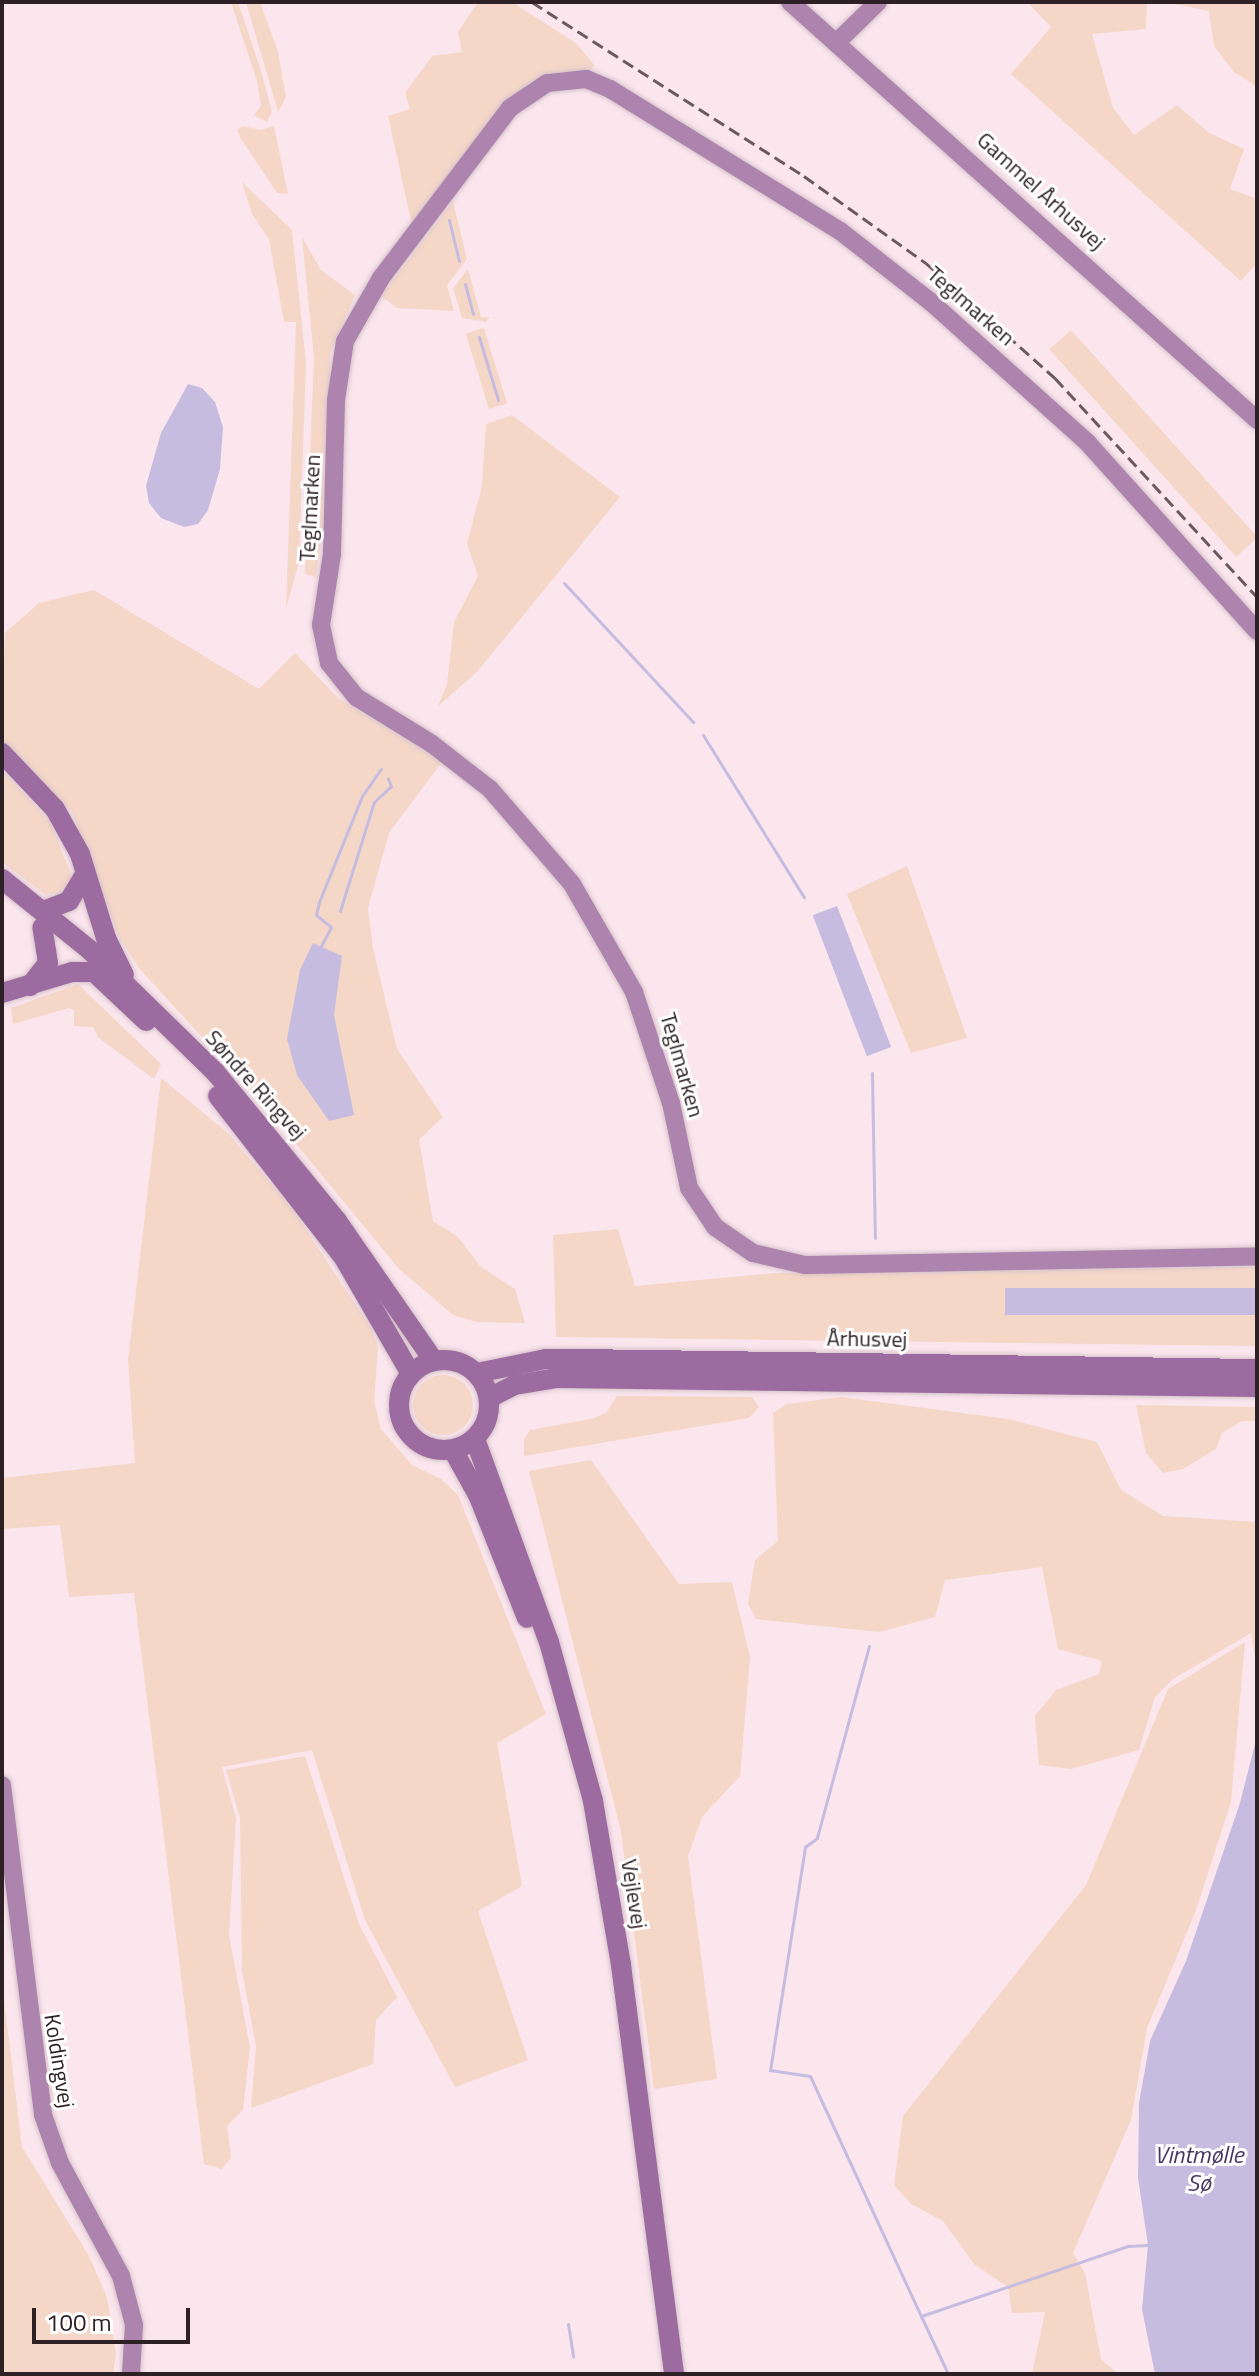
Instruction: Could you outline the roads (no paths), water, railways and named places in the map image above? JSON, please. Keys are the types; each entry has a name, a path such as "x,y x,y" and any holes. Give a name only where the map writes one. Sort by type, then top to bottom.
{"main road":[{"path":"2,753 55,809 85,874 106,938 129,986"},
{"path":"27,988 48,963 43,919 69,901 85,874"},
{"name":"Søndre Ringvej","path":"2,879 184,1058 272,1159 364,1288 411,1374"},
{"name":"Søndre Ringvej","path":"2,895 43,919 129,986 216,1073 291,1161 434,1361"},
{"path":"2,993 72,972 94,972"},
{"name":"Århusvej","path":"477,1373 546,1359 1257,1369"},
{"path":"434,1361 457,1361 477,1373 489,1398 487,1420 475,1439 453,1450 422,1445 402,1422 399,1402 411,1374 434,1361"},
{"name":"Århusvej","path":"489,1398 532,1381 586,1377 1257,1387"},
{"name":"Vejlevej","path":"475,1439 549,1642 593,1801 621,1965 674,2374"},
{"name":"Vejlevej","path":"453,1450 479,1497 539,1650 583,1805 610,1966 663,2374"}],"street":[{"name":"Gammel Århusvej","path":"790,2 1257,420"},
{"path":"837,42 878,2"},
{"name":"Teglmarken","path":"1257,631 1088,443 931,302 840,231 610,89 586,79 547,83 510,108 381,278 345,341 336,400 332,554 321,625 329,663 356,697 432,744 490,789 572,884 634,992 671,1103 689,1188 715,1227 753,1253 805,1265 1257,1256"},
{"name":"Koldingvej","path":"2,1785 43,2115 60,2163 121,2276 134,2325 131,2374"}],"water":[{"path":"188,384 202,388 215,402 223,427 220,469 208,510 198,524 184,527 161,518 149,503 146,486 161,433"},
{"path":"837,906 891,1047 867,1056 813,915"},
{"path":"313,943 342,956 334,1015 354,1115 329,1121 297,1075 287,1039 300,970"},
{"path":"1005,1288 1257,1288 1257,1315 1005,1315"},
{"name":"Vintmølle Sø","path":"1257,1736 1257,2374 1155,2374 1142,2309 1148,2245 1138,2178 1139,2103 1150,2041 1186,1961 1240,1803"}],"waterway":[{"path":"449,220 459,261"},
{"path":"465,284 473,314"},
{"path":"479,337 498,400"},
{"path":"564,583 693,722"},
{"path":"703,735 804,897"},
{"path":"321,946 331,927 316,915 319,902 362,796 381,769"},
{"path":"340,911 374,802 391,786 388,779"},
{"path":"872,1073 875,1238"},
{"path":"869,1646 817,1838 805,1847 770,2070 810,2076 921,2316 1128,2246 1148,2245"},
{"path":"921,2316 948,2374"},
{"path":"568,2324 573,2357"}],"railway":[{"path":"532,2 804,176 926,263 1055,378 1257,597"}]}
